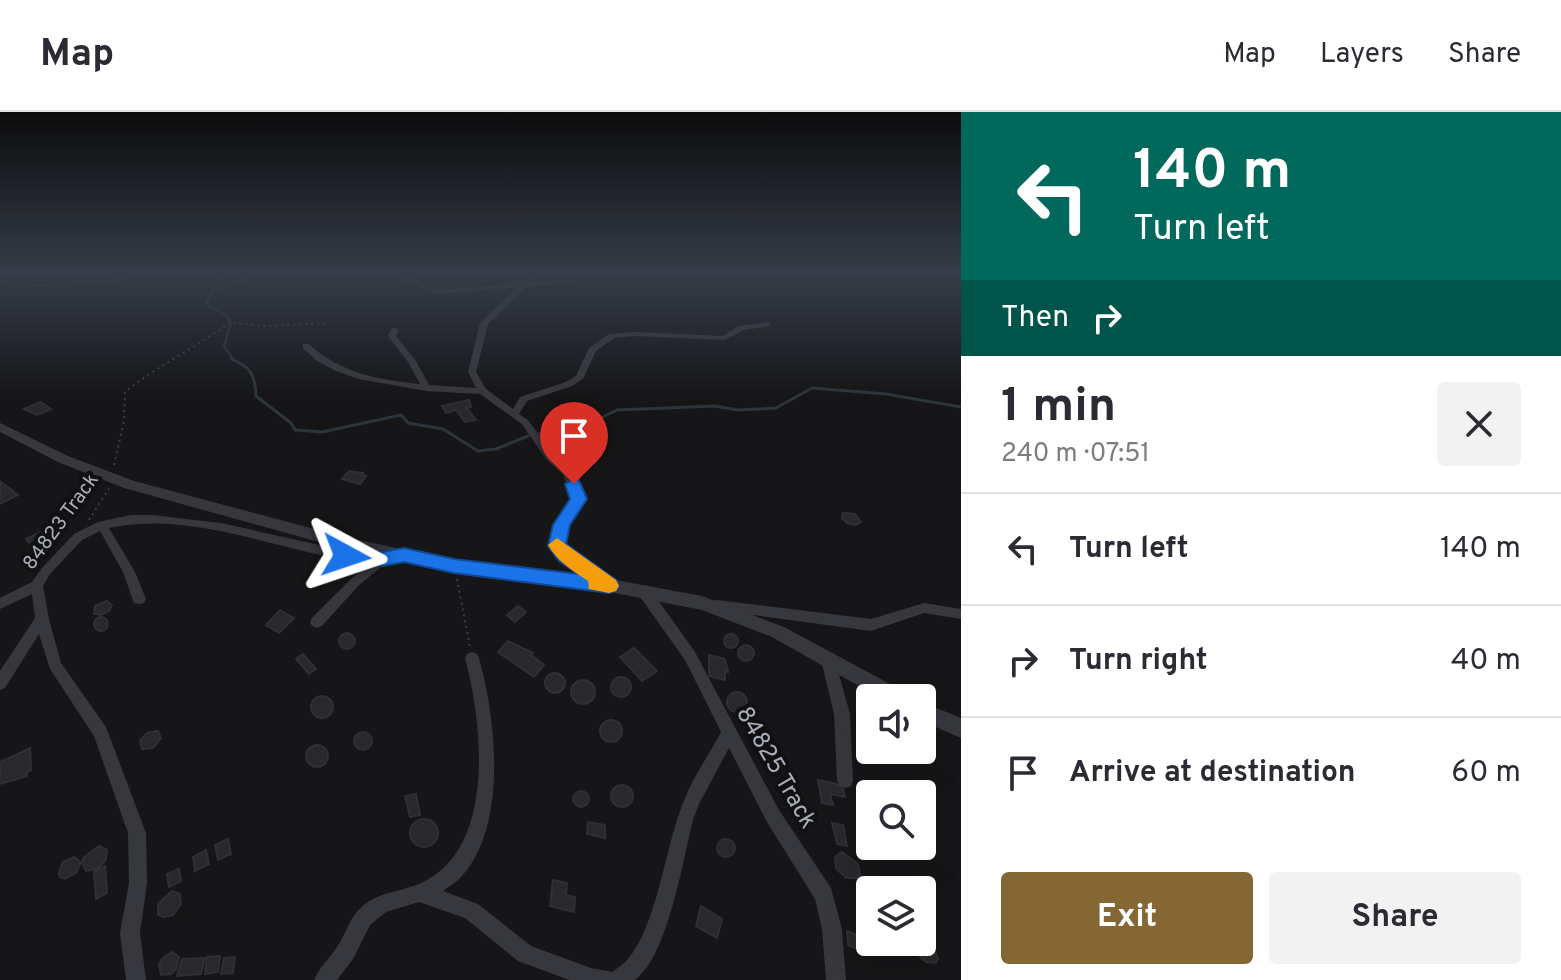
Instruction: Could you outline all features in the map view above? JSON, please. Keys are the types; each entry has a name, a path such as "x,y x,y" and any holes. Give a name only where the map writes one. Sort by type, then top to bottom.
{"street":[{"path":"494,314 484,323 472,372 482,391 525,422 574,484 578,499 562,525 557,546 566,557 609,586"},
{"path":"515,413 523,399 569,384 580,377 592,350 612,336 725,338 742,328 767,324"},
{"path":"395,330 392,336 412,361 426,388"},
{"path":"306,346 325,363 378,380 426,388 482,391"},
{"path":"0,427 52,457 233,514 454,566 643,590 705,604 871,625 924,608 961,614"},
{"path":"78,537 102,525 131,519 166,520 221,527 346,556 383,559 404,555"},
{"path":"102,525 129,572 139,599"},
{"name":"84823 Track","path":"78,537 60,553 37,586 42,619 55,665 100,732 137,833 138,883 130,933 136,980"},
{"path":"317,622 355,582 383,559"},
{"path":"0,604 37,586"},
{"name":"84825 Track","path":"643,590 690,656 773,816 824,895 832,929 836,980"},
{"path":"705,604 756,624 872,684"},
{"path":"0,683 42,619"},
{"path":"324,980 344,955 362,920 380,904 435,887 458,865 478,829 485,801 487,715 472,658"},
{"path":"828,660 842,714 845,780"},
{"path":"936,717 961,728"},
{"path":"618,980 631,975 641,964 654,935 680,832 692,800 728,734"},
{"path":"418,892 471,911 525,954 591,978 608,980"}],"path":[{"name":"84823 Track","path":"78,537 121,474 114,466 124,421 125,392 150,371 209,338 230,322 262,326 327,323"},
{"path":"454,566 472,658"}],"building":[{"path":"469,400 471,407 467,408 476,420 465,422 456,410 446,413 442,406"},
{"path":"41,402 51,409 37,415 24,409"},
{"path":"349,471 366,476 360,484 342,479"},
{"path":"0,481 18,495 0,504"},
{"path":"843,513 855,514 861,522 856,525 847,523 842,518"},
{"path":"42,531 48,540 33,548 26,539"},
{"path":"107,601 112,605 109,611 94,614 95,606"},
{"path":"518,606 526,612 515,622 507,615"},
{"path":"280,610 294,618 279,633 266,625"},
{"path":"101,617 108,624 101,631 94,624"},
{"path":"347,633 355,641 347,649 339,641"},
{"path":"731,634 738,641 731,648 724,641"},
{"path":"508,641 533,653 531,655 544,665 534,677 498,652"},
{"path":"746,645 754,653 746,661 738,653"},
{"path":"634,648 657,671 642,681 620,657"},
{"path":"303,654 316,669 309,674 296,659"},
{"path":"709,655 725,659 728,672 725,672 725,680 709,676"},
{"path":"551,673 559,673 565,683 559,693 551,693 545,687 545,679"},
{"path":"621,677 628,680 631,687 628,694 621,697 614,694 611,687 614,680"},
{"path":"583,680 594,687 595,692 588,703 583,704 572,697 571,692 578,681"},
{"path":"733,692 741,692 747,702 741,712 733,712 727,706 727,698"},
{"path":"318,696 326,696 333,707 326,718 318,718 311,711 311,703"},
{"path":"611,720 622,731 611,742 600,731"},
{"path":"158,731 161,738 153,748 142,749 140,741 147,733"},
{"path":"363,732 372,741 363,750 354,741"},
{"path":"317,745 325,748 328,756 325,764 317,767 309,764 306,756 309,748"},
{"path":"30,748 31,770 27,776 0,784 0,762"},
{"path":"818,780 842,785 845,797 830,794 833,805 822,803"},
{"path":"622,785 633,796 622,807 611,796"},
{"path":"581,791 589,799 581,807 573,799"},
{"path":"416,794 420,815 410,817 405,796"},
{"path":"424,819 434,823 438,833 434,843 424,847 414,843 410,833 414,823"},
{"path":"588,822 605,825 605,838 587,834"},
{"path":"832,823 843,825 847,846 837,844"},
{"path":"228,839 231,854 218,860 215,845"},
{"path":"722,839 730,839 735,848 733,855 722,857 717,852 717,844"},
{"path":"99,846 107,850 106,860 97,869 86,871 82,863 84,857"},
{"path":"206,850 209,864 195,871 193,857"},
{"path":"842,852 858,864 860,875 846,878 836,868 835,857"},
{"path":"74,857 81,862 76,873 65,879 60,877 63,862"},
{"path":"105,866 107,893 96,899 94,872"},
{"path":"179,869 181,881 169,887 167,874"},
{"path":"553,880 567,883 566,895 575,897 574,912 550,906"},
{"path":"172,891 180,894 181,904 173,915 163,917 158,914 158,904"},
{"path":"701,906 722,919 717,938 696,926"},
{"path":"847,931 856,935 856,948 848,945"},
{"path":"172,952 179,957 176,969 171,974 161,975 159,965"},
{"path":"936,954 938,959 936,963 926,962 920,957"},
{"path":"220,956 218,972 205,974 207,957"},
{"path":"235,957 233,973 221,974 224,958"},
{"path":"205,958 201,974 177,976 182,959"}],"waterway":[{"path":"223,314 231,323 224,346 233,360"},
{"path":"233,360 250,372 256,396 291,423 295,430 322,432 401,415 408,423 443,429 478,451 496,449 528,436"},
{"path":"538,434 582,427 617,410 715,406 738,410 776,408 812,388 886,394 961,407"}],"slow traffic":[{"path":"557,545 566,557 609,586 596,584"}],"route":[{"path":"346,556 383,559 404,555 454,566 609,586 566,557 557,546 562,525 578,499 574,484"}]}
